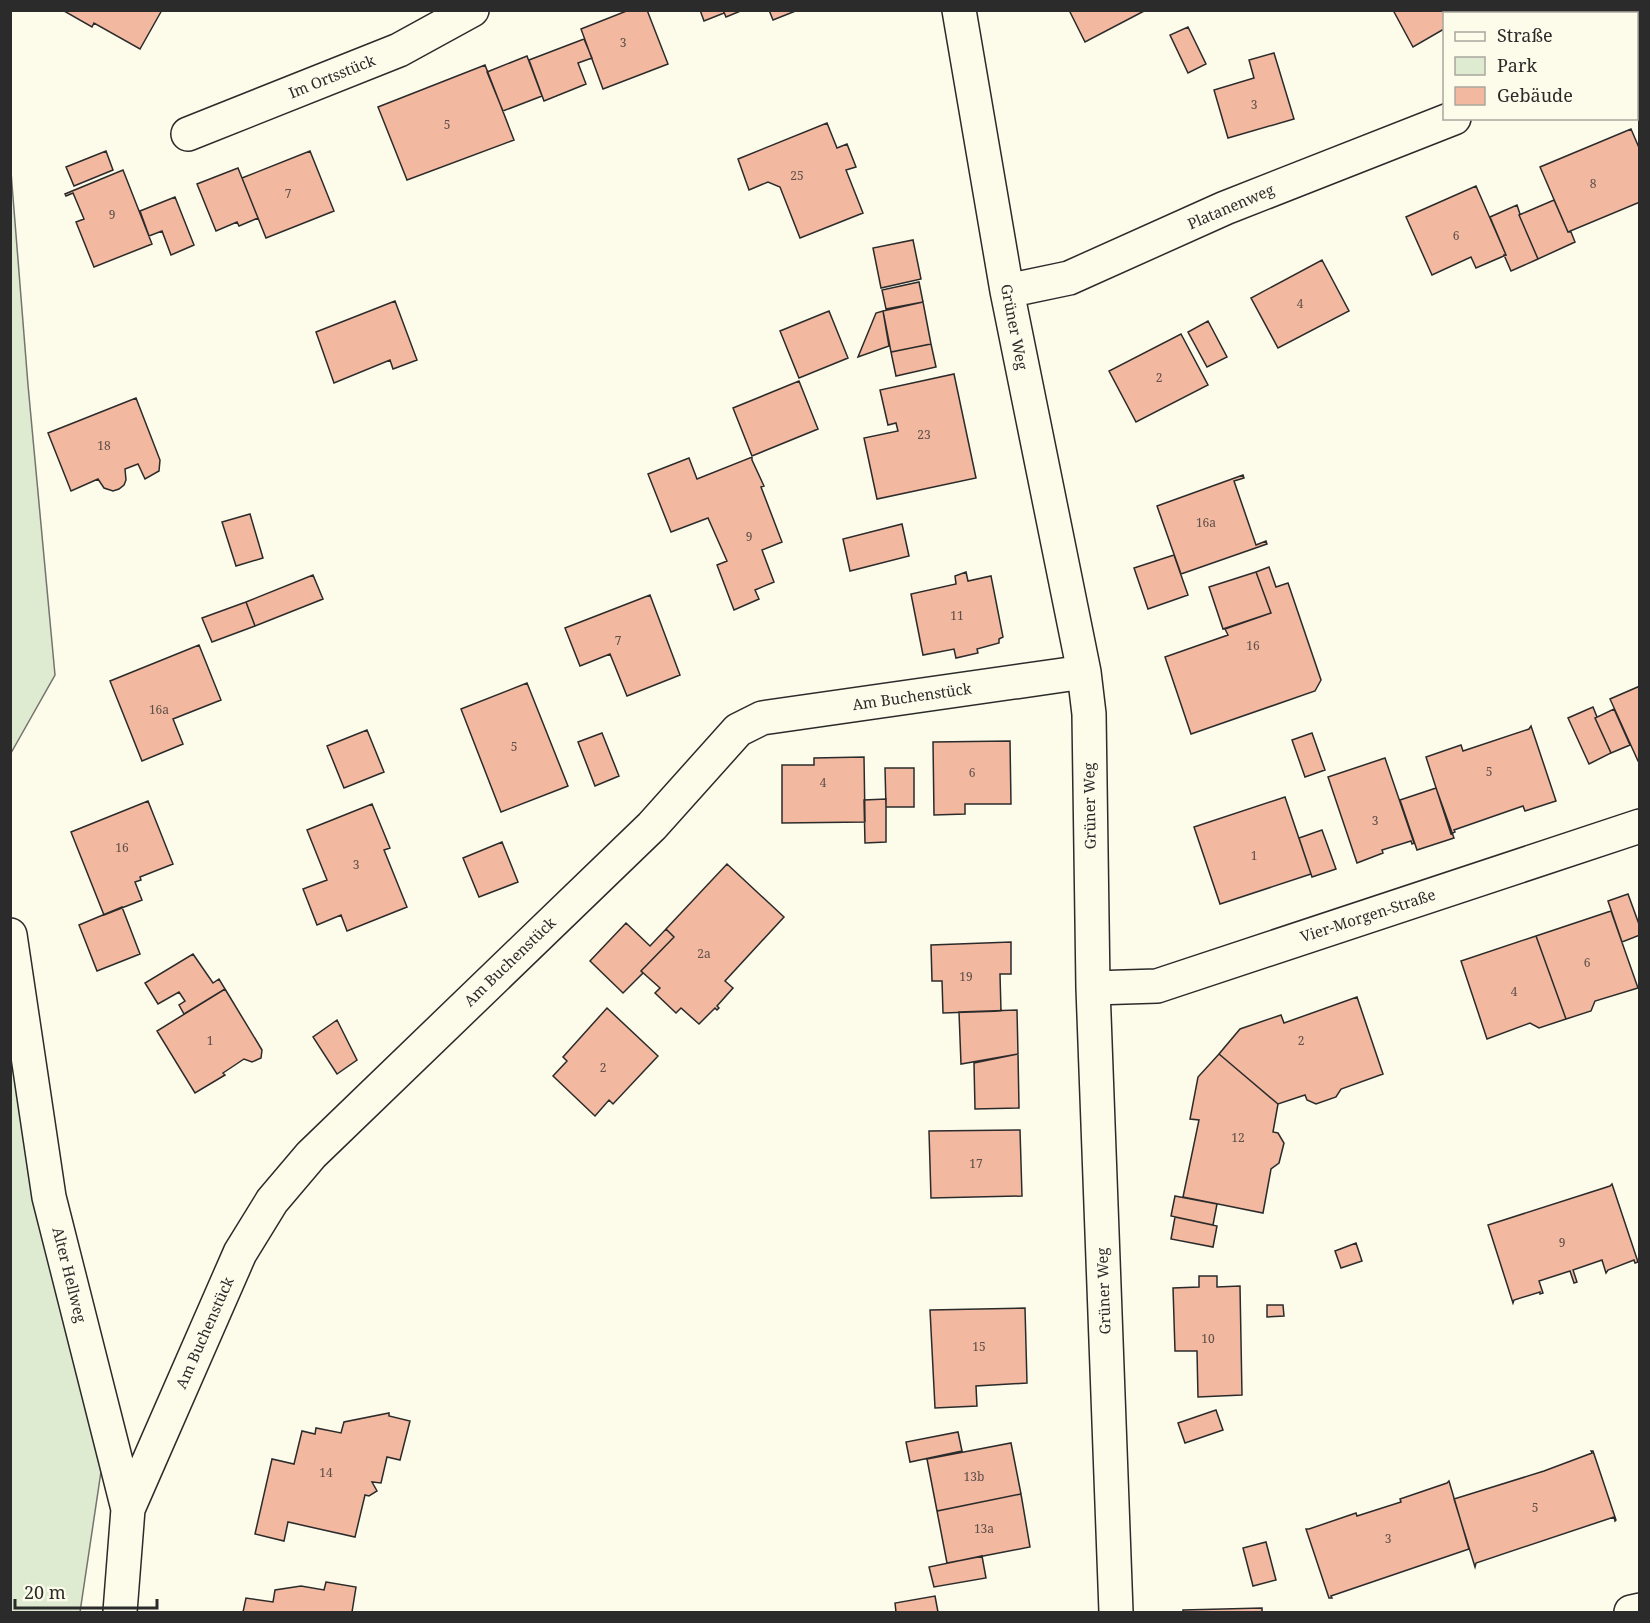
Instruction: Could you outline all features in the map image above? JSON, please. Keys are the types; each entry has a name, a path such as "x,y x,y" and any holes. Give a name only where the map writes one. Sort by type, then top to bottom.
{"street":[{"name":"Im Ortsstück","path":"188,134 399,50 472,10"},
{"name":"Grüner Weg","path":"959,10 1007,291 1084,672 1089,714 1093,988 1116,1612"},
{"name":"Platanenweg","path":"1007,291 1069,279 1225,208 1449,120"},
{"name":"Am Buchenstück","path":"128,1509 240,1253 272,1201 310,1155 652,826 738,730 762,718 1084,672"},
{"name":"Vier-Morgen-Straße","path":"1093,988 1157,986 1640,826"},
{"name":"Alter Hellweg","path":"10,934 49,1197 128,1509 120,1612"},
{"path":"1631,1612 1640,1610"}],"green space":[{"path":"11,172 55,675 11,753"},
{"path":"10,1021 102,1465 80,1612 11,1612"}],"building":[{"path":"162,10 140,49 94,23 92,27 64,11"},
{"path":"629,10 647,10 668,64 603,89 581,29"},
{"path":"700,10 723,10 724,13 704,21"},
{"path":"723,10 743,10 726,17"},
{"path":"769,10 798,10 773,20"},
{"path":"1069,10 1146,10 1085,42"},
{"path":"1393,10 1479,10 1476,12 1443,12 1443,30 1413,47"},
{"path":"1188,27 1206,64 1188,73 1170,35"},
{"path":"584,39 592,58 578,63 586,84 544,101 529,60"},
{"path":"1274,53 1294,119 1228,138 1214,90 1254,78 1249,60"},
{"path":"527,56 542,96 503,111 487,72"},
{"path":"485,65 514,140 407,180 378,107"},
{"path":"827,123 837,148 847,144 856,167 846,170 863,213 800,238 780,187 768,182 749,190 738,159"},
{"path":"1631,129 1640,150 1640,202 1568,232 1540,167"},
{"path":"106,151 113,170 74,186 66,167"},
{"path":"310,151 334,211 266,238 242,178"},
{"path":"238,168 258,218 239,226 237,222 216,231 197,184"},
{"path":"123,170 152,244 94,267 76,222 84,219 73,193 66,196 65,194"},
{"path":"1476,186 1506,255 1476,268 1471,257 1432,275 1406,217"},
{"path":"175,197 194,245 171,255 162,231 149,236 140,211"},
{"path":"1554,200 1575,242 1538,259 1519,215"},
{"path":"1517,205 1538,259 1511,271 1490,217"},
{"path":"913,240 921,279 881,288 873,248"},
{"path":"1322,260 1349,311 1278,348 1251,298"},
{"path":"919,282 923,302 886,309 882,290"},
{"path":"395,301 417,360 393,369 390,360 334,383 316,332"},
{"path":"923,302 931,344 891,352 883,311"},
{"path":"829,311 848,358 799,378 780,331"},
{"path":"883,311 889,346 858,357 876,313"},
{"path":"1208,321 1227,357 1207,367 1188,332"},
{"path":"1181,334 1208,385 1136,422 1109,371"},
{"path":"931,344 936,367 896,376 891,352"},
{"path":"954,374 976,478 877,499 864,438 898,431 896,423 888,425 880,390"},
{"path":"799,381 818,429 752,456 733,408"},
{"path":"136,398 160,460 159,471 145,479 138,464 125,469 126,480 119,489 113,491 104,488 98,479 71,491 48,433"},
{"path":"752,457 782,542 762,550 774,582 755,590 759,599 734,610 717,565 727,561 708,518 671,532 648,474 689,458 697,479"},
{"path":"1243,475 1244,478 1234,481 1256,545 1266,541 1267,544 1181,574 1157,506"},
{"path":"250,514 263,558 236,566 222,522"},
{"path":"902,524 909,556 850,571 843,539"},
{"path":"1174,555 1188,595 1148,609 1134,568"},
{"path":"1269,567 1276,587 1288,583 1321,680 1315,691 1191,734 1165,657 1228,635 1225,629 1271,613 1256,572"},
{"path":"966,572 968,581 991,576 1003,637 999,639 999,643 977,649 978,653 956,658 954,649 923,655 911,594 956,584 955,576"},
{"path":"1256,572 1271,613 1223,629 1209,587"},
{"path":"313,575 323,599 255,626 246,602"},
{"path":"650,595 680,675 627,696 610,654 580,666 565,628"},
{"path":"246,602 255,626 212,642 202,618"},
{"path":"199,645 221,700 173,719 183,744 142,761 110,681"},
{"path":"527,683 568,786 501,812 461,709"},
{"path":"1640,686 1640,761 1638,761 1610,699"},
{"path":"1593,707 1597,717 1595,718 1611,753 1589,764 1568,718"},
{"path":"1614,709 1630,745 1611,753 1595,718"},
{"path":"1531,726 1556,801 1525,811 1523,806 1454,830 1455,832 1451,834 1426,757 1461,745 1463,751 1529,729"},
{"path":"367,730 384,772 344,788 327,746"},
{"path":"602,733 619,776 595,786 578,742"},
{"path":"1312,733 1325,770 1305,777 1292,740"},
{"path":"1010,741 1011,804 965,804 965,814 934,815 933,742"},
{"path":"864,757 865,822 782,823 782,765 814,765 814,758"},
{"path":"1385,758 1414,843 1412,844 1411,841 1382,850 1383,853 1357,863 1328,777"},
{"path":"885,768 914,768 914,807 886,807"},
{"path":"1436,788 1454,838 1417,850 1400,800"},
{"path":"1285,797 1311,874 1220,904 1194,827"},
{"path":"886,799 886,842 865,843 864,800"},
{"path":"148,801 173,864 140,877 141,880 135,882 142,900 104,915 71,832"},
{"path":"372,804 390,848 384,850 407,907 347,931 341,915 317,925 303,889 327,880 307,830"},
{"path":"1322,830 1336,869 1312,877 1299,838"},
{"path":"502,842 518,882 479,897 463,858"},
{"path":"727,864 784,917 725,981 733,988 717,1006 719,1008 717,1010 715,1008 699,1024 681,1008 676,1013 655,993 660,988 641,971 674,937 666,929"},
{"path":"1628,894 1640,927 1640,935 1622,942 1608,901"},
{"path":"122,907 140,954 97,971 79,925"},
{"path":"1611,911 1638,988 1595,1001 1591,1011 1566,1019 1536,936"},
{"path":"626,923 650,946 666,929 674,937 623,993 590,961"},
{"path":"1536,936 1566,1019 1539,1028 1530,1023 1487,1039 1461,961"},
{"path":"1011,942 1011,974 1000,974 1001,1011 943,1013 942,981 932,981 931,945"},
{"path":"193,954 213,983 219,979 225,989 184,1014 179,1005 185,1001 179,992 158,1004 145,983"},
{"path":"225,989 262,1050 261,1058 252,1062 244,1059 223,1073 225,1075 195,1093 157,1031"},
{"path":"1357,997 1383,1074 1341,1089 1336,1097 1316,1104 1307,1100 1305,1095 1278,1104 1219,1054 1240,1029 1281,1015 1284,1023"},
{"path":"607,1008 658,1056 613,1104 609,1100 595,1116 553,1076 567,1061 563,1057"},
{"path":"1017,1010 1018,1054 961,1064 959,1012"},
{"path":"337,1020 357,1060 337,1074 313,1037"},
{"path":"1018,1054 1019,1108 975,1109 974,1063"},
{"path":"1219,1054 1278,1104 1273,1132 1278,1133 1284,1143 1279,1163 1271,1169 1263,1213 1183,1197 1199,1120 1190,1119 1198,1077"},
{"path":"1020,1130 1022,1196 931,1198 929,1131"},
{"path":"1612,1184 1638,1262 1635,1263 1634,1260 1608,1270 1606,1273 1602,1260 1573,1270 1577,1282 1574,1283 1570,1271 1539,1281 1543,1293 1514,1300 1513,1303 1488,1225"},
{"path":"1175,1196 1217,1204 1213,1225 1171,1216"},
{"path":"1175,1217 1217,1226 1213,1247 1171,1239"},
{"path":"1356,1243 1362,1261 1341,1268 1335,1251"},
{"path":"1199,1276 1217,1276 1217,1287 1240,1286 1242,1395 1198,1397 1197,1351 1175,1351 1173,1288 1199,1287"},
{"path":"1267,1305 1283,1305 1284,1316 1267,1317"},
{"path":"1025,1308 1027,1383 976,1386 977,1406 935,1408 930,1310"},
{"path":"1216,1410 1223,1430 1185,1443 1178,1423"},
{"path":"389,1413 389,1416 410,1421 400,1460 387,1457 381,1483 372,1482 377,1491 369,1496 365,1495 355,1537 288,1522 284,1541 255,1534 272,1459 294,1464 302,1431 315,1434 316,1428 341,1433 344,1422"},
{"path":"958,1432 962,1451 910,1462 906,1442"},
{"path":"1011,1443 1021,1494 937,1511 927,1459"},
{"path":"1593,1451 1616,1520 1615,1521 1614,1517 1476,1563 1475,1567 1454,1499 1544,1471 1592,1453"},
{"path":"1449,1481 1469,1549 1329,1598 1306,1529 1401,1502 1400,1499"},
{"path":"1021,1494 1030,1547 947,1563 937,1511"},
{"path":"1266,1542 1276,1580 1253,1586 1243,1548"},
{"path":"982,1556 986,1578 934,1587 929,1567"},
{"path":"326,1582 356,1587 352,1612 243,1612 246,1598 273,1602 275,1590 301,1586 324,1590"},
{"path":"935,1596 938,1612 896,1612 895,1603"},
{"path":"1262,1608 1262,1612 1183,1612 1183,1610"}]}
